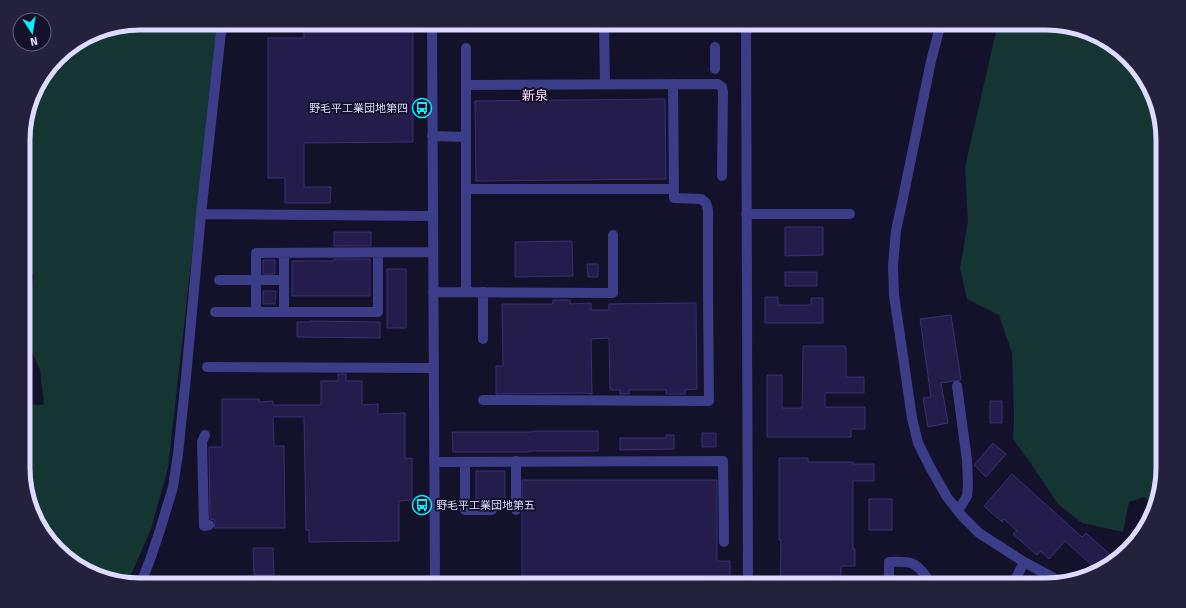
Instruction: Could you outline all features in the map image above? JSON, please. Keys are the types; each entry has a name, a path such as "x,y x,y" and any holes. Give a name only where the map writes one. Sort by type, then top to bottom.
{"street":[{"path":"143,578 160,530 173,487 178,454 201,214 221,30"},
{"path":"432,30 435,578"},
{"path":"604,30 605,84"},
{"path":"746,30 748,578"},
{"path":"939,30 931,61 896,231 893,266 894,296 912,418 918,443 947,497 958,511 979,533 1024,562 1054,578"},
{"path":"715,47 715,69"},
{"path":"466,48 466,292"},
{"path":"483,400 709,401 708,210 706,203 701,199 674,198 673,84"},
{"path":"466,85 718,84 722,87 723,92 722,176"},
{"path":"432,136 466,137"},
{"path":"466,188 674,189"},
{"path":"201,214 433,216"},
{"path":"746,214 850,214"},
{"path":"433,292 613,292 613,235"},
{"path":"256,312 256,253 433,252"},
{"path":"284,253 284,312"},
{"path":"215,312 378,312 378,253"},
{"path":"219,280 284,280"},
{"path":"483,292 483,339"},
{"path":"207,367 434,368"},
{"path":"957,386 967,460 968,485 967,496 958,511"},
{"path":"206,435 202,442 204,526 209,525"},
{"path":"516,461 516,510"},
{"path":"434,462 723,461 724,542"},
{"path":"465,462 465,510 492,510"},
{"path":"889,578 890,562 905,561 915,564 922,570 927,578"},
{"path":"1016,578 1024,562"}],"green space":[{"path":"140,30 217,30 168,468 151,529 130,577 104,572 79,560 57,541 38,510 31,483 30,404 44,405 40,370 30,347 30,299 34,276 30,272 30,132 38,98 48,79 62,62 79,48 104,36 118,32"},
{"path":"996,30 1061,31 1095,41 1107,48 1124,62 1141,85 1148,98 1155,125 1156,140 1156,468 1154,490 1151,502 1144,497 1129,502 1123,532 1082,523 1058,504 1013,439 1014,417 1012,353 999,315 967,299 960,268 968,222 965,167"}],"building":[{"path":"304,30 413,30 413,142 304,143 304,187 331,187 330,203 285,203 285,178 268,178 268,38 304,38"},
{"path":"665,99 666,179 476,181 475,101"},
{"path":"785,227 823,227 823,255 785,256"},
{"path":"334,232 371,232 371,246 334,246"},
{"path":"572,241 573,276 515,277 515,242"},
{"path":"334,259 370,259 370,296 292,296 292,261 334,261"},
{"path":"263,260 275,260 275,274 263,274"},
{"path":"587,264 598,264 598,277 588,277"},
{"path":"387,269 406,269 406,328 387,328"},
{"path":"785,272 817,272 817,286 785,286"},
{"path":"263,291 276,291 275,304 263,304"},
{"path":"765,297 778,297 778,305 811,305 811,298 823,298 823,323 765,323"},
{"path":"553,300 570,300 570,304 591,303 591,310 609,310 609,304 696,303 697,389 685,390 685,394 666,394 666,390 629,390 629,394 620,394 620,390 610,390 609,338 591,339 592,394 496,394 496,366 503,366 502,304 553,304"},
{"path":"951,315 961,380 941,383 948,423 928,427 923,398 931,397 920,319"},
{"path":"297,322 380,322 380,338 297,337"},
{"path":"803,346 846,346 846,377 864,377 864,393 825,393 825,407 865,407 865,429 851,429 851,437 767,437 767,375 782,375 782,408 802,408"},
{"path":"338,374 346,374 346,381 362,381 362,405 378,404 378,414 405,413 405,459 412,458 412,500 399,501 399,541 309,542 309,530 306,530 304,417 273,417 274,446 284,446 285,528 214,528 214,520 210,519 209,447 222,447 222,399 259,399 259,402 273,401 273,405 321,405 321,381 338,381"},
{"path":"990,401 1002,401 1002,423 990,423"},
{"path":"598,431 598,451 453,452 452,432"},
{"path":"702,433 716,433 716,447 702,447"},
{"path":"666,435 674,435 674,449 620,450 620,438 666,438"},
{"path":"993,443 1006,454 986,477 974,465"},
{"path":"779,458 808,458 808,462 853,462 853,464 874,464 874,481 853,481 853,549 855,549 855,566 841,566 841,578 780,578 781,540 779,540"},
{"path":"476,471 505,471 505,502 476,502"},
{"path":"1012,474 1082,537 1086,533 1112,556 1094,567 1065,541 1049,559 1040,551 1037,555 1013,534 1017,531 1004,519 1002,522 984,506"},
{"path":"522,480 717,480 717,561 730,561 730,578 522,578"},
{"path":"869,499 892,499 892,530 869,530"},
{"path":"253,548 273,548 274,575 254,575"}],"place":[{"name":"野毛平工業団地第四","path":"422,108"},
{"name":"野毛平工業団地第五","path":"422,505"}],"district":[{"name":"新泉","path":"535,95"}]}
